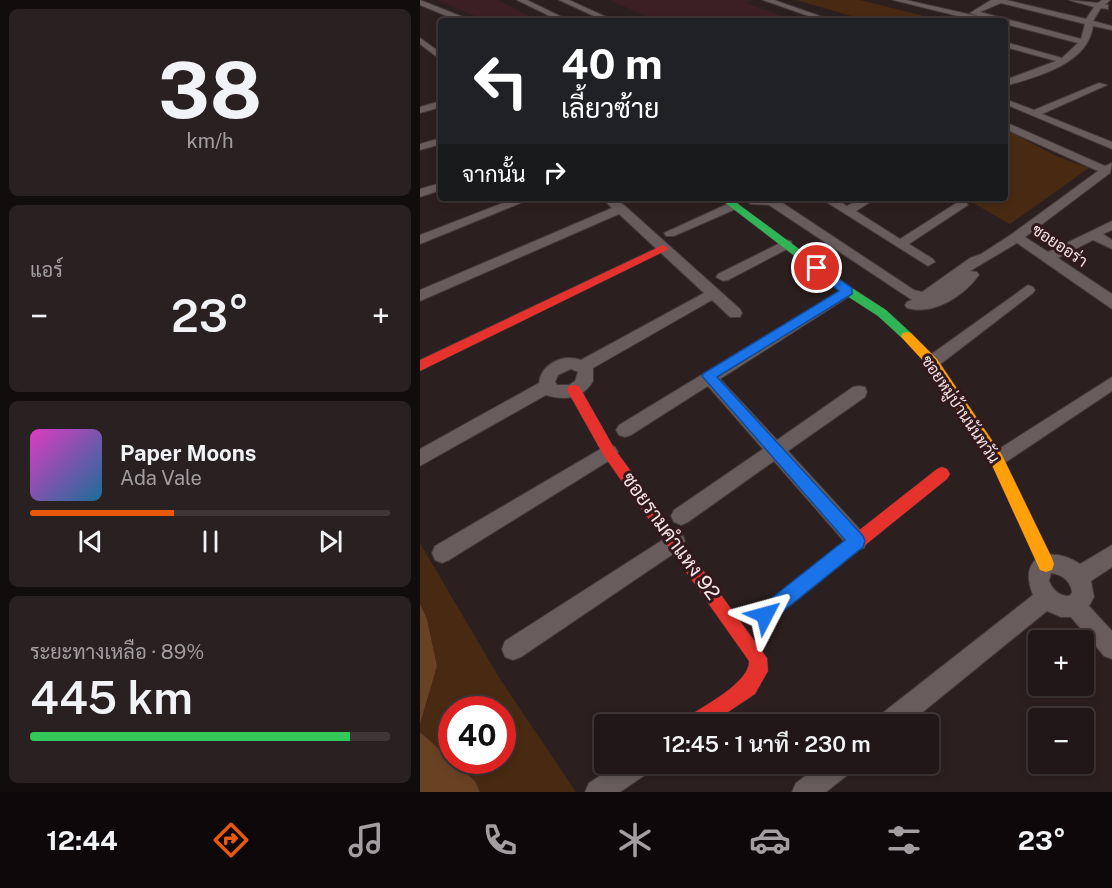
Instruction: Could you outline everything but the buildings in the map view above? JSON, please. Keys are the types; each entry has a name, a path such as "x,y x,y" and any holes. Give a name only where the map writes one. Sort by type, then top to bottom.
{"street":[{"path":"521,0 560,18"},
{"path":"563,0 604,18"},
{"path":"767,0 822,18"},
{"path":"897,0 976,18"},
{"path":"1073,0 1102,3 1112,9"},
{"path":"993,18 974,13 984,6 1001,1 1112,28"},
{"path":"420,2 457,18"},
{"path":"1008,82 1062,60 1083,42 1089,16 1102,3"},
{"path":"1008,22 1083,42"},
{"path":"420,40 438,55"},
{"path":"1008,45 1062,60"},
{"path":"1008,73 1020,77"},
{"path":"1033,114 1102,85"},
{"path":"1010,104 1112,146"},
{"path":"420,110 438,105"},
{"path":"1008,126 1107,170 1112,183"},
{"path":"1094,139 1112,132"},
{"path":"420,147 438,142"},
{"path":"762,201 910,304 928,306 936,303 986,265 986,257 1017,237 1107,170"},
{"path":"420,193 438,187"},
{"path":"420,240 519,201"},
{"path":"612,201 735,313"},
{"path":"670,233 729,201"},
{"name":"ซอยหมู่บ้านนันทวัน","path":"729,201 848,291 882,313 932,362 997,459 1046,564"},
{"path":"831,201 928,262"},
{"path":"847,211 865,201"},
{"path":"900,244 962,205"},
{"path":"420,296 621,209"},
{"path":"1049,257 1112,225"},
{"path":"1093,234 1112,245"},
{"name":"ซอยออร่า","path":"1017,237 1107,297 1112,304"},
{"path":"723,277 786,244"},
{"path":"420,366 663,248"},
{"path":"932,362 1028,290"},
{"path":"625,430 848,291"},
{"path":"583,366 587,374 586,378 574,390 556,392 548,386 547,377 554,368 566,363 583,366 714,293"},
{"path":"709,376 857,541"},
{"path":"997,459 1112,383"},
{"path":"420,458 548,386"},
{"name":"ซอยรามคําแหง 92","path":"574,390 609,452 758,658 759,671 748,687 709,714"},
{"path":"681,516 859,392"},
{"path":"442,553 609,452"},
{"path":"765,615 942,474"},
{"path":"513,649 675,541"},
{"path":"1078,577 1112,555"},
{"path":"1052,562 1066,566 1078,577 1084,590 1080,602 1075,606 1061,606 1046,598 1041,592 1037,578 1038,572 1046,564 1052,562"},
{"path":"901,714 1046,598"},
{"path":"1075,606 1112,648"},
{"path":"598,792 624,774"},
{"path":"805,792 828,774"}],"shaded area":[{"path":"436,0 498,0 533,18 480,18"},
{"path":"609,0 752,0 746,3 788,18 650,18"},
{"path":"796,0 860,0 932,18 859,18"},
{"path":"1008,131 1056,156 1089,168 1010,224 969,201 1008,201"},
{"path":"420,543 511,696 438,696 438,748 420,732 420,724 437,666 427,619 420,604"},
{"path":"420,604 427,619 437,666 420,724"},
{"path":"516,703 576,792 480,792 475,781 467,774 516,774"},
{"path":"420,732 438,748 438,774 467,774 475,781 480,792 420,792"}],"traffic: fast":[{"path":"728,201 848,291 882,313 907,336"}],"traffic: slow":[{"path":"907,336 932,362 997,459 1046,564"}],"traffic: jam":[{"path":"420,366 663,248"},
{"path":"574,390 609,452 758,658 759,671 748,687 709,714"},
{"path":"765,615 942,474"}],"route":[{"path":"765,615 857,541 709,376 848,291 817,268"}]}
